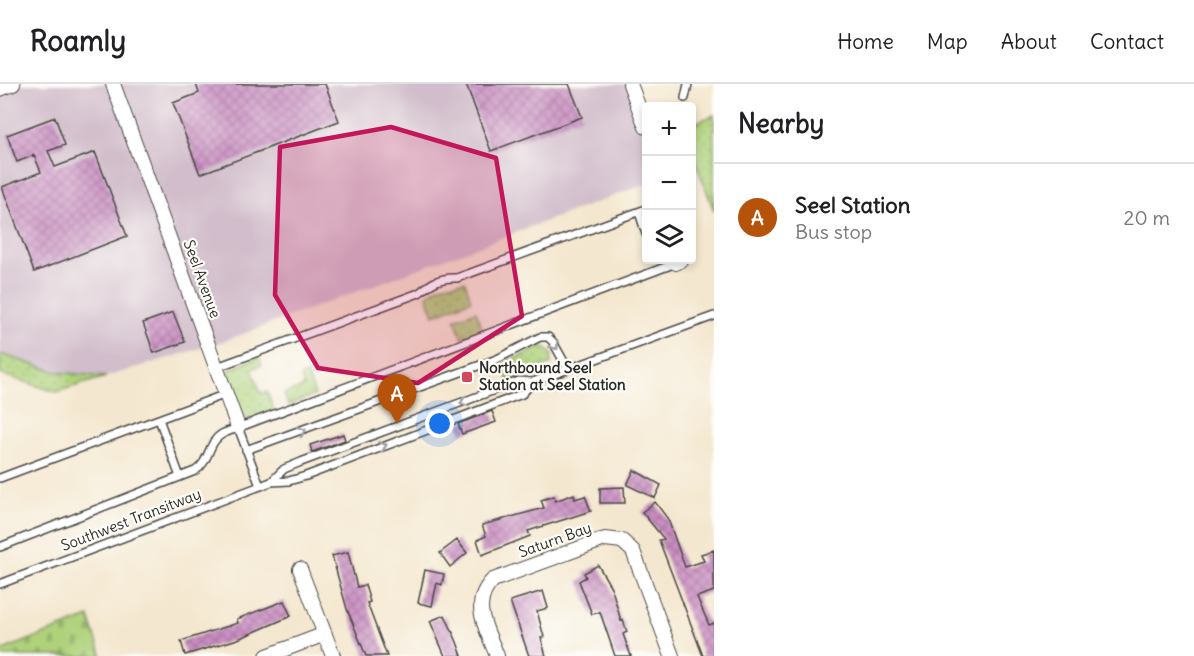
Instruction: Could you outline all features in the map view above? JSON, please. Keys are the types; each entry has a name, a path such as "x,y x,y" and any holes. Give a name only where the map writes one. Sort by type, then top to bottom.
{"street":[{"path":"0,89 13,84"},
{"name":"Seel Avenue","path":"113,84 238,427"},
{"path":"630,84 642,116"},
{"name":"Saturn Bay","path":"497,656 480,611 481,594 487,586 493,580 605,539 622,541 633,551 672,656"},
{"path":"300,569 333,656"},
{"path":"267,656 325,634"}],"lane":[{"path":"685,98 688,84"},
{"path":"217,367 419,293 433,282 446,277 457,278 642,211"},
{"path":"657,264 659,269"},
{"path":"0,547 203,466 217,437 238,427 672,264"},
{"name":"Southwest Transitway","path":"271,482 284,469 519,381 533,382 714,316"},
{"path":"246,450 497,359 540,337 548,337 554,342 568,369"},
{"name":"Southwest Transitway","path":"0,584 271,482 289,481 306,476 522,394 533,382"},
{"path":"0,478 226,394"},
{"path":"159,419 180,477"},
{"name":"Seel Avenue","path":"238,427 260,486"}],"highlighted area":[{"path":"391,127 496,158 522,316 418,383 318,368 275,295 280,147"}],"shaded area":[{"path":"0,84 630,84 642,116 642,185 221,342 106,377 57,372 0,354"}],"green space":[{"path":"714,115 714,211 696,163 696,122"},
{"path":"465,281 471,300 434,315 427,296 440,287"},
{"path":"476,311 483,330 462,338 455,319"},
{"path":"543,346 552,354 551,364 508,380 502,364"},
{"path":"0,354 57,372 106,377 56,392 0,374"},
{"path":"259,357 262,365 252,369 261,394 267,392 274,410 248,420 242,416 227,373"},
{"path":"307,374 315,395 288,405 284,394 304,387 301,376"},
{"path":"89,617 102,656 0,656 0,651"}],"building":[{"path":"196,84 325,84 339,121 200,174 173,103 199,93"},
{"path":"466,84 569,84 582,117 491,151"},
{"path":"55,117 65,145 48,151 55,167 95,152 127,236 34,272 2,187 41,172 34,155 17,162 7,135"},
{"path":"173,312 185,342 154,353 143,323"},
{"path":"492,411 496,422 462,434 458,424"},
{"path":"343,434 345,440 312,452 310,445"},
{"path":"634,470 661,485 655,498 627,485"},
{"path":"624,487 625,503 600,503 600,488"},
{"path":"574,494 575,499 585,496 591,511 528,531 530,536 482,555 477,540 486,536 482,525 544,508 541,500 554,496 555,501"},
{"path":"655,502 668,519 685,567 704,561 701,554 714,550 714,591 697,597 709,625 714,623 714,656 703,656 659,540 664,539 642,512"},
{"path":"457,540 467,553 450,567 440,553"},
{"path":"348,552 357,587 365,585 370,602 367,603 387,656 366,656 347,609 332,556"},
{"path":"598,565 612,589 621,621 623,620 627,632 623,634 631,656 615,656 600,612 592,614 579,581 586,577 584,573"},
{"path":"425,570 444,574 442,585 437,583 432,606 418,603"},
{"path":"543,591 548,608 537,611 546,656 529,656 510,601"},
{"path":"284,601 291,616 238,639 185,655 181,641 238,623 237,619"},
{"path":"445,615 462,656 445,656 430,621"}],"place":[{"name":"Northbound Seel Station at Seel Station","path":"467,377"},
{"name":"Seel Station","path":"397,424"}]}
